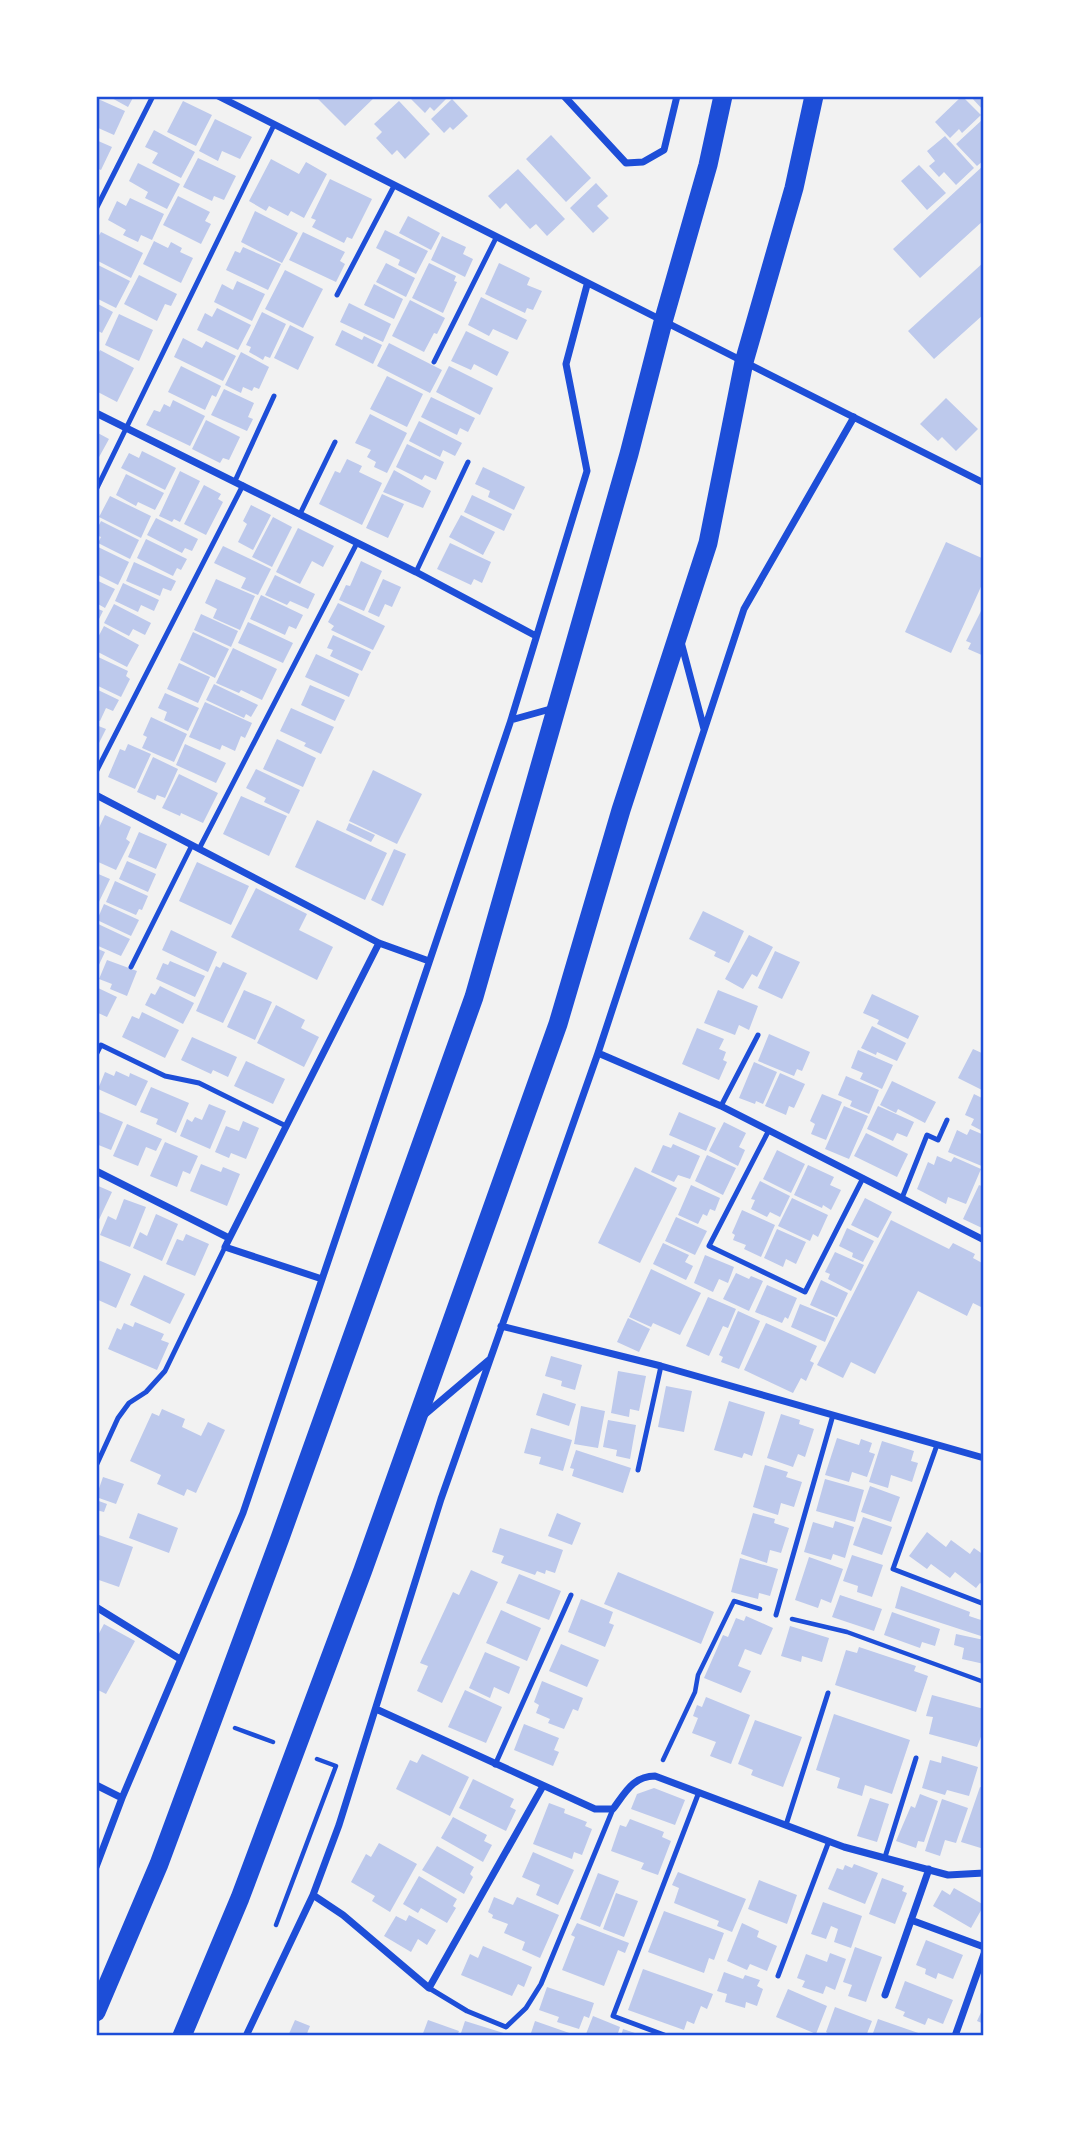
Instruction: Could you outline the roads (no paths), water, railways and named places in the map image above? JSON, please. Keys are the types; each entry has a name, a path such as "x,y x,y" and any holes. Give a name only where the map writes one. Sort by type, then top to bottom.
{"highway":[{"path":"96,2012 159,1864 247,1630 474,998 629,454 708,164 723,96"},
{"path":"182,2036 245,1886 416,1422 558,1024 621,810 708,543 744,362 794,188 814,96"}],"street":[{"path":"218,96 587,285 984,483"},
{"path":"564,96 626,163 643,162 664,150 677,96"},
{"path":"96,1867 122,1798 243,1513 511,720 587,471 566,364 587,285"},
{"path":"96,413 416,572 536,636"},
{"path":"246,2036 313,1895 376,1709 441,1499 598,1052 744,609 854,417"},
{"path":"678,634 704,730"},
{"path":"511,720 557,707"},
{"path":"96,795 379,943 429,961"},
{"path":"322,1279 225,1247 379,943"},
{"path":"598,1052 721,1106 984,1240"},
{"path":"96,1171 229,1238"},
{"path":"501,1326 660,1366 984,1458"},
{"path":"416,1422 489,1359"},
{"path":"96,1607 180,1659"},
{"path":"376,1709 595,1809 613,1810 634,1781 644,1776 655,1776 829,1841 948,1875 984,1873"},
{"path":"96,1785 122,1798"},
{"path":"313,1895 343,1915 429,1988 543,1786"},
{"path":"885,1995 929,1870"},
{"path":"911,1920 984,1947"},
{"path":"955,2036 984,1955"}],"lane":[{"path":"96,209 153,96"},
{"path":"96,490 274,125"},
{"path":"337,295 394,186"},
{"path":"434,362 496,238"},
{"path":"234,481 274,397"},
{"path":"300,514 335,442"},
{"path":"416,572 468,462"},
{"path":"96,772 243,485"},
{"path":"131,967 357,543"},
{"path":"721,1106 758,1035"},
{"path":"96,1055 101,1045 165,1076 199,1083 286,1125"},
{"path":"902,1198 927,1135 938,1140 947,1120"},
{"path":"769,1130 709,1246 805,1292 863,1178"},
{"path":"96,1466 129,1403 146,1392 165,1371 225,1247"},
{"path":"638,1470 660,1366"},
{"path":"776,1615 833,1415"},
{"path":"937,1445 892,1569 984,1604"},
{"path":"495,1765 571,1595"},
{"path":"786,1825 828,1693"},
{"path":"885,1857 916,1758"},
{"path":"667,2036 612,2016 699,1792"},
{"path":"429,1988 467,2011 506,2027 526,2008 541,1984 613,1810"},
{"path":"778,1976 829,1841"}]}
